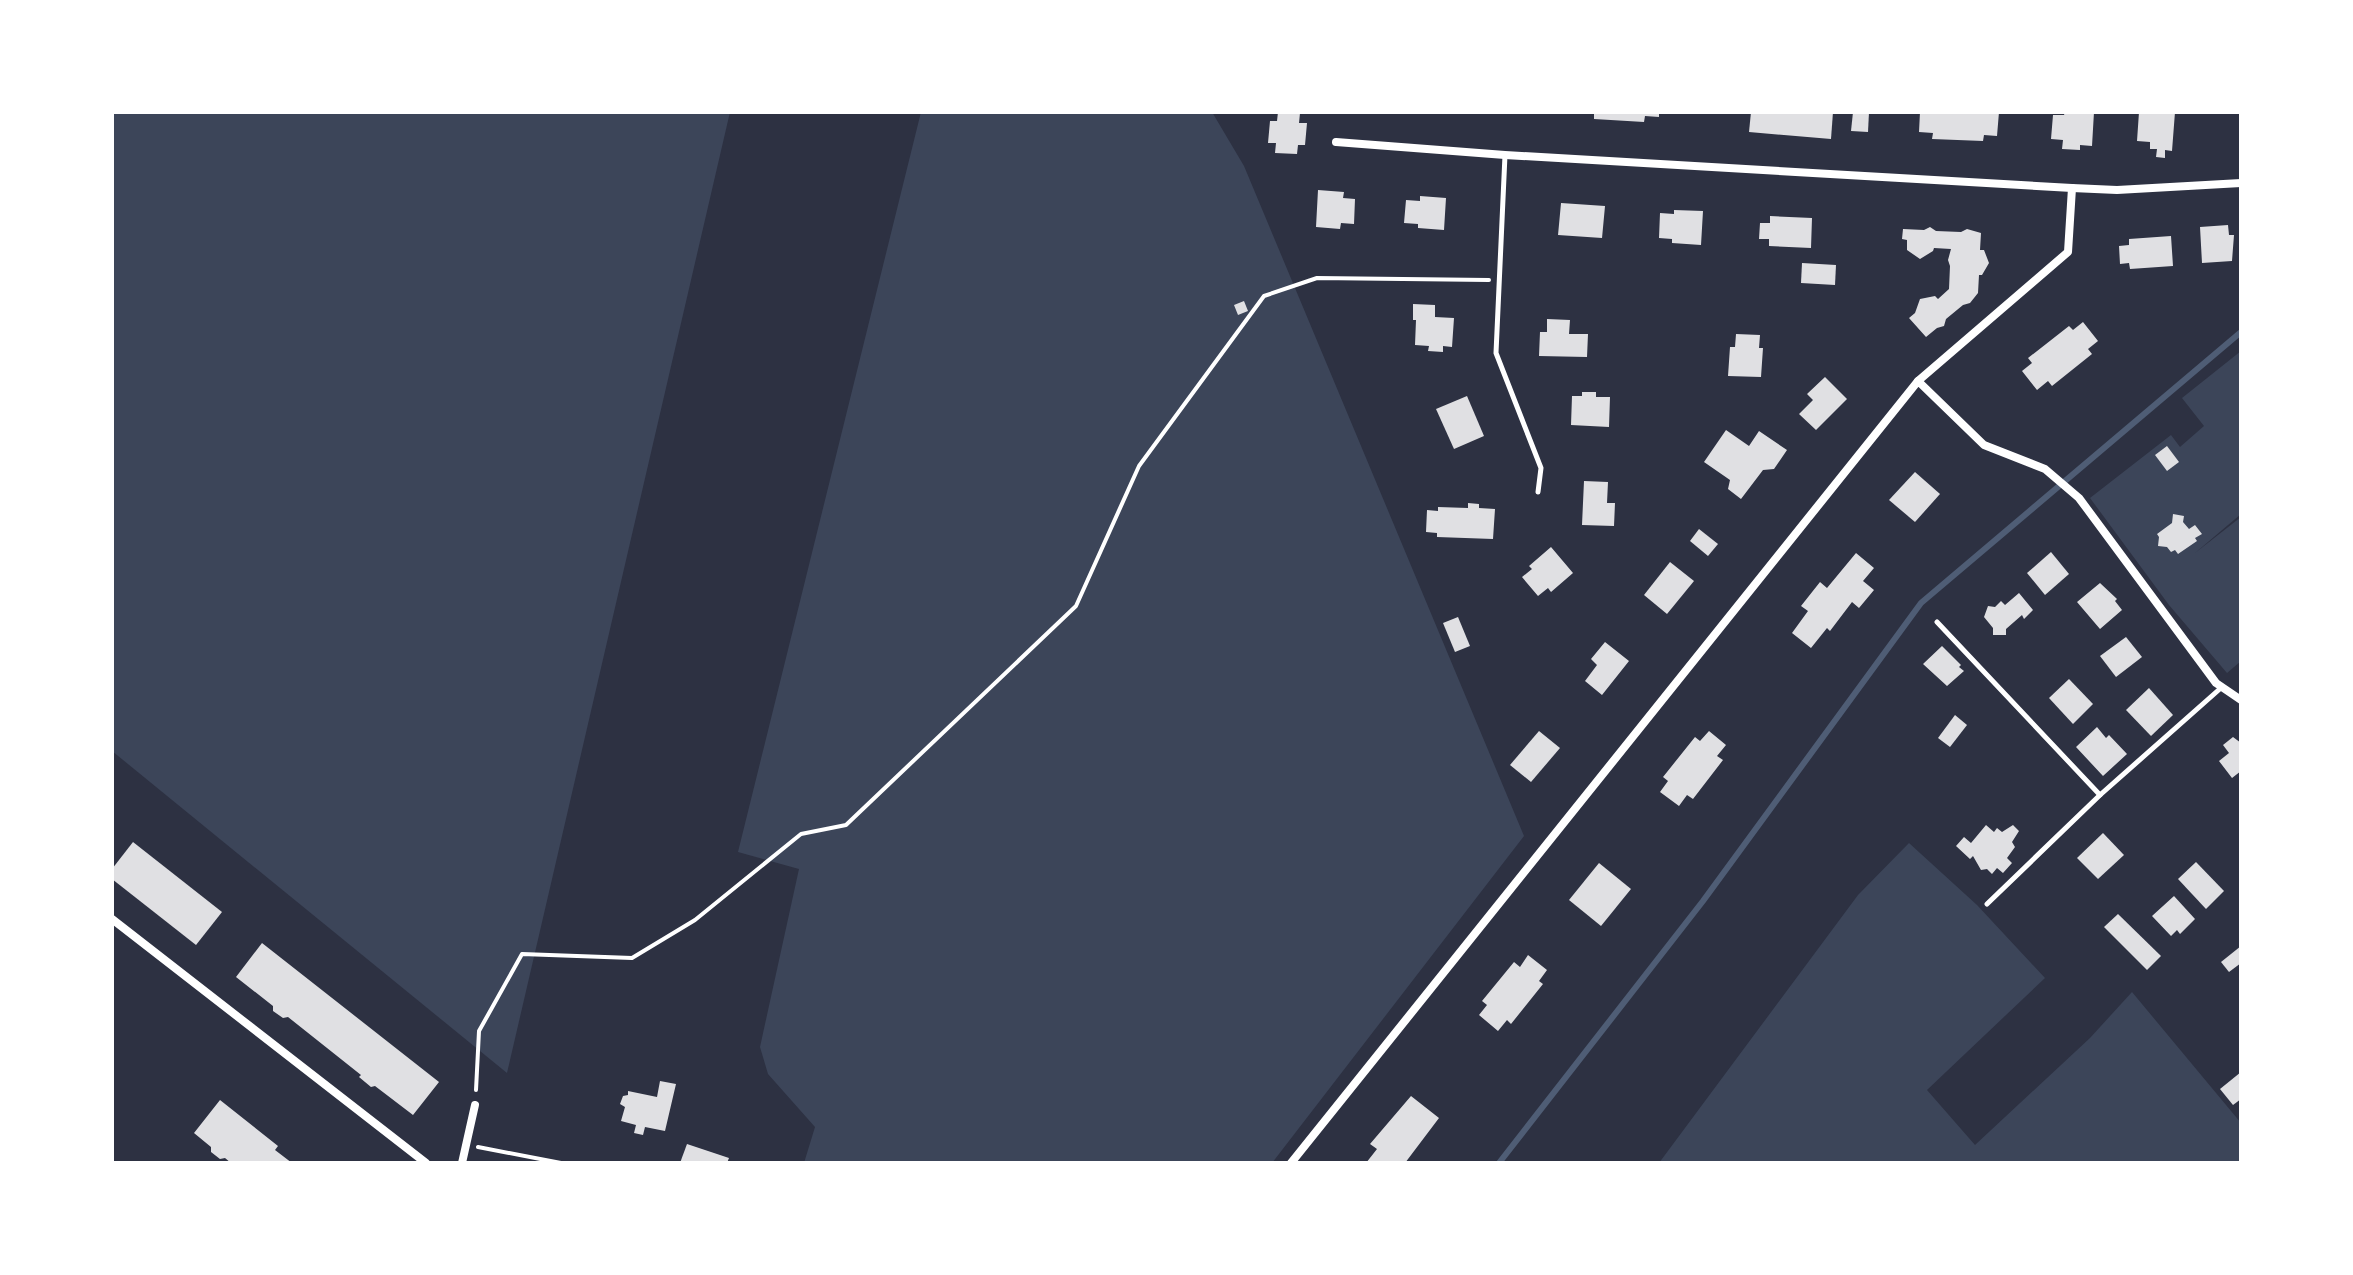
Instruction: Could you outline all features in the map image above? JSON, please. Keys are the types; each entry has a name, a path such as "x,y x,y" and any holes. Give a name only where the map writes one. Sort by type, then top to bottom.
{"street":[{"path":"1336,142 1505,155 2072,188 2117,190 2241,183"},
{"path":"1291,1163 1918,381 2068,252 2072,188"},
{"path":"1918,381 1984,445 2045,469 2079,498 2216,683 2241,700"},
{"path":"112,919 426,1163"},
{"path":"462,1163 475,1105"}],"lane":[{"path":"1505,155 1496,353 1541,468 1538,492"},
{"path":"1937,622 2100,795"},
{"path":"1987,904 2100,795 2223,687"}],"path":[{"path":"475,1105 479,1031 522,954 632,958 695,920 801,834 846,825 1076,606 1139,466 1264,296 1317,278 1500,280"},
{"path":"466,1144 561,1163"}],"shaded area":[{"path":"112,112 730,112 507,1073 112,751"},
{"path":"921,112 1212,112 1244,166 1524,836 1272,1163 804,1163 815,1127 768,1074 760,1047 799,869 738,852"},
{"path":"2241,351 2241,514 2195,553 2241,517 2241,661 2227,673 2169,605 2090,498 2171,435 2180,447 2204,426 2182,398"},
{"path":"1909,843 1977,905 2045,978 1927,1090 1975,1145 2090,1038 2132,992 2241,1123 2241,1163 1659,1163 1858,895"}],"building":[{"path":"1278,112 1300,113 1299,123 1307,123 1305,145 1298,145 1297,154 1275,153 1276,143 1268,143 1270,121 1277,121"},
{"path":"1594,112 1659,112 1659,117 1645,116 1644,122 1594,119"},
{"path":"1751,112 1833,112 1831,139 1749,132"},
{"path":"1853,112 1869,112 1868,132 1851,131"},
{"path":"1920,112 1999,112 1997,136 1984,135 1983,141 1932,139 1933,133 1919,132"},
{"path":"2065,112 2094,112 2092,146 2080,145 2080,150 2062,149 2063,140 2051,139 2053,115 2064,115"},
{"path":"2139,112 2175,112 2172,151 2165,150 2165,158 2156,157 2157,149 2150,149 2150,142 2137,141"},
{"path":"1318,190 1344,192 1343,198 1355,199 1354,224 1341,223 1340,229 1316,227"},
{"path":"1420,196 1446,198 1444,230 1418,228 1418,224 1404,223 1406,200 1420,201"},
{"path":"1561,203 1605,206 1602,238 1558,235"},
{"path":"1674,210 1703,211 1701,245 1672,243 1672,239 1659,238 1660,213 1674,214"},
{"path":"1770,216 1812,218 1811,248 1769,246 1769,239 1759,239 1760,223 1770,223"},
{"path":"2228,225 2229,235 2234,235 2232,261 2202,263 2200,227"},
{"path":"1930,227 1936,231 1961,232 1967,229 1981,233 1980,250 1984,250 1989,263 1979,275 1978,293 1970,303 1963,305 1946,319 1944,326 1926,337 1909,318 1915,313 1920,299 1935,296 1938,299 1949,289 1948,260 1951,249 1934,248 1920,259 1907,250 1907,240 1902,239 1903,229 1924,230"},
{"path":"2171,236 2173,266 2130,269 2129,263 2120,264 2119,246 2129,245 2129,239"},
{"path":"1802,263 1836,265 1835,285 1801,283"},
{"path":"1244,301 1248,311 1238,315 1234,305"},
{"path":"1413,304 1435,305 1435,317 1454,318 1452,347 1443,346 1443,352 1428,351 1429,346 1415,345"},
{"path":"1547,319 1570,320 1569,334 1588,334 1587,357 1539,356 1540,332 1547,332"},
{"path":"2083,322 2098,341 2088,349 2092,354 2052,386 2048,381 2037,390 2022,371 2032,363 2028,358 2069,326 2073,330"},
{"path":"1736,334 1760,335 1759,348 1763,348 1761,377 1728,376 1730,347 1735,347"},
{"path":"1825,377 1847,399 1816,430 1799,414 1813,400 1807,394"},
{"path":"1582,392 1596,392 1596,397 1610,397 1609,427 1571,425 1572,396 1582,396"},
{"path":"1467,396 1484,436 1454,449 1436,409"},
{"path":"1726,430 1749,446 1759,431 1787,450 1774,469 1763,470 1741,499 1728,489 1730,480 1704,462"},
{"path":"2167,446 2179,462 2167,471 2155,455"},
{"path":"1915,472 1940,494 1915,522 1889,500"},
{"path":"1584,481 1608,482 1607,503 1615,503 1614,526 1582,525"},
{"path":"1468,503 1479,504 1479,508 1495,509 1493,539 1437,537 1437,533 1426,532 1427,510 1438,511 1438,507 1468,508"},
{"path":"2173,514 2184,516 2183,522 2189,529 2195,525 2202,534 2178,554 2175,550 2171,552 2167,547 2158,546 2157,534 2172,523"},
{"path":"1699,529 1718,544 1708,556 1690,541"},
{"path":"1551,547 1573,573 1551,592 1548,588 1538,596 1522,577 1532,569 1529,566"},
{"path":"2051,552 2069,574 2045,595 2027,573"},
{"path":"1856,553 1874,568 1863,581 1874,590 1859,608 1852,602 1830,631 1827,628 1811,648 1792,633 1808,611 1801,606 1820,582 1827,588"},
{"path":"1670,562 1694,581 1667,614 1644,595"},
{"path":"2100,583 2117,599 2115,601 2122,610 2100,629 2077,602"},
{"path":"2019,593 2033,610 2006,629 2006,635 1993,635 1993,628 1984,617 1988,606 1995,607 2001,601 2005,605"},
{"path":"1458,617 1470,646 1455,652 1443,623"},
{"path":"2126,637 2142,657 2116,677 2100,656"},
{"path":"1605,642 1629,661 1602,695 1585,681 1597,665 1591,659"},
{"path":"1942,646 1964,671 1947,686 1923,664"},
{"path":"2069,679 2093,704 2073,724 2049,698"},
{"path":"2149,688 2173,715 2151,736 2126,710"},
{"path":"1955,715 1967,725 1950,747 1938,738"},
{"path":"2097,727 2127,754 2103,776 2076,747"},
{"path":"1539,731 1560,748 1531,782 1510,765"},
{"path":"1709,731 1726,745 1717,756 1723,760 1693,799 1687,795 1679,806 1660,792 1668,781 1663,777 1695,737 1700,741"},
{"path":"2233,737 2241,743 2241,771 2232,778 2219,761 2229,753 2223,745"},
{"path":"1986,825 1994,832 1997,828 2002,832 2013,825 2019,831 2012,842 2015,847 2007,858 2012,863 2003,873 1997,868 1992,874 1987,869 1981,870 1973,856 1970,859 1956,846 1964,837 1971,843"},
{"path":"2103,833 2124,855 2098,879 2077,858"},
{"path":"133,842 222,912 196,945 112,879 112,869"},
{"path":"2196,862 2224,891 2206,909 2178,879"},
{"path":"1599,863 1631,889 1601,926 1569,900"},
{"path":"2174,896 2195,919 2180,934 2177,930 2171,936 2152,916"},
{"path":"2118,914 2161,956 2147,970 2104,927"},
{"path":"262,943 439,1082 413,1115 375,1086 371,1087 359,1077 361,1075 288,1017 283,1018 273,1011 273,1006 236,977"},
{"path":"2241,946 2241,963 2229,972 2221,962"},
{"path":"1528,955 1547,970 1539,981 1543,984 1511,1024 1507,1020 1498,1031 1479,1015 1487,1005 1482,1001 1514,962 1520,967"},
{"path":"2241,1072 2241,1099 2233,1105 2220,1089"},
{"path":"660,1081 676,1084 665,1131 645,1127 643,1135 634,1133 636,1125 621,1121 625,1107 620,1104 623,1096 628,1095 628,1091 657,1097"},
{"path":"1411,1096 1439,1118 1405,1163 1366,1163 1377,1149 1370,1144"},
{"path":"220,1100 278,1146 275,1150 292,1163 231,1163 211,1152 211,1147 194,1133"},
{"path":"687,1144 729,1158 727,1163 680,1163"}],"waterway":[{"path":"1499,1163 1703,901 1921,603 2241,332"}]}
